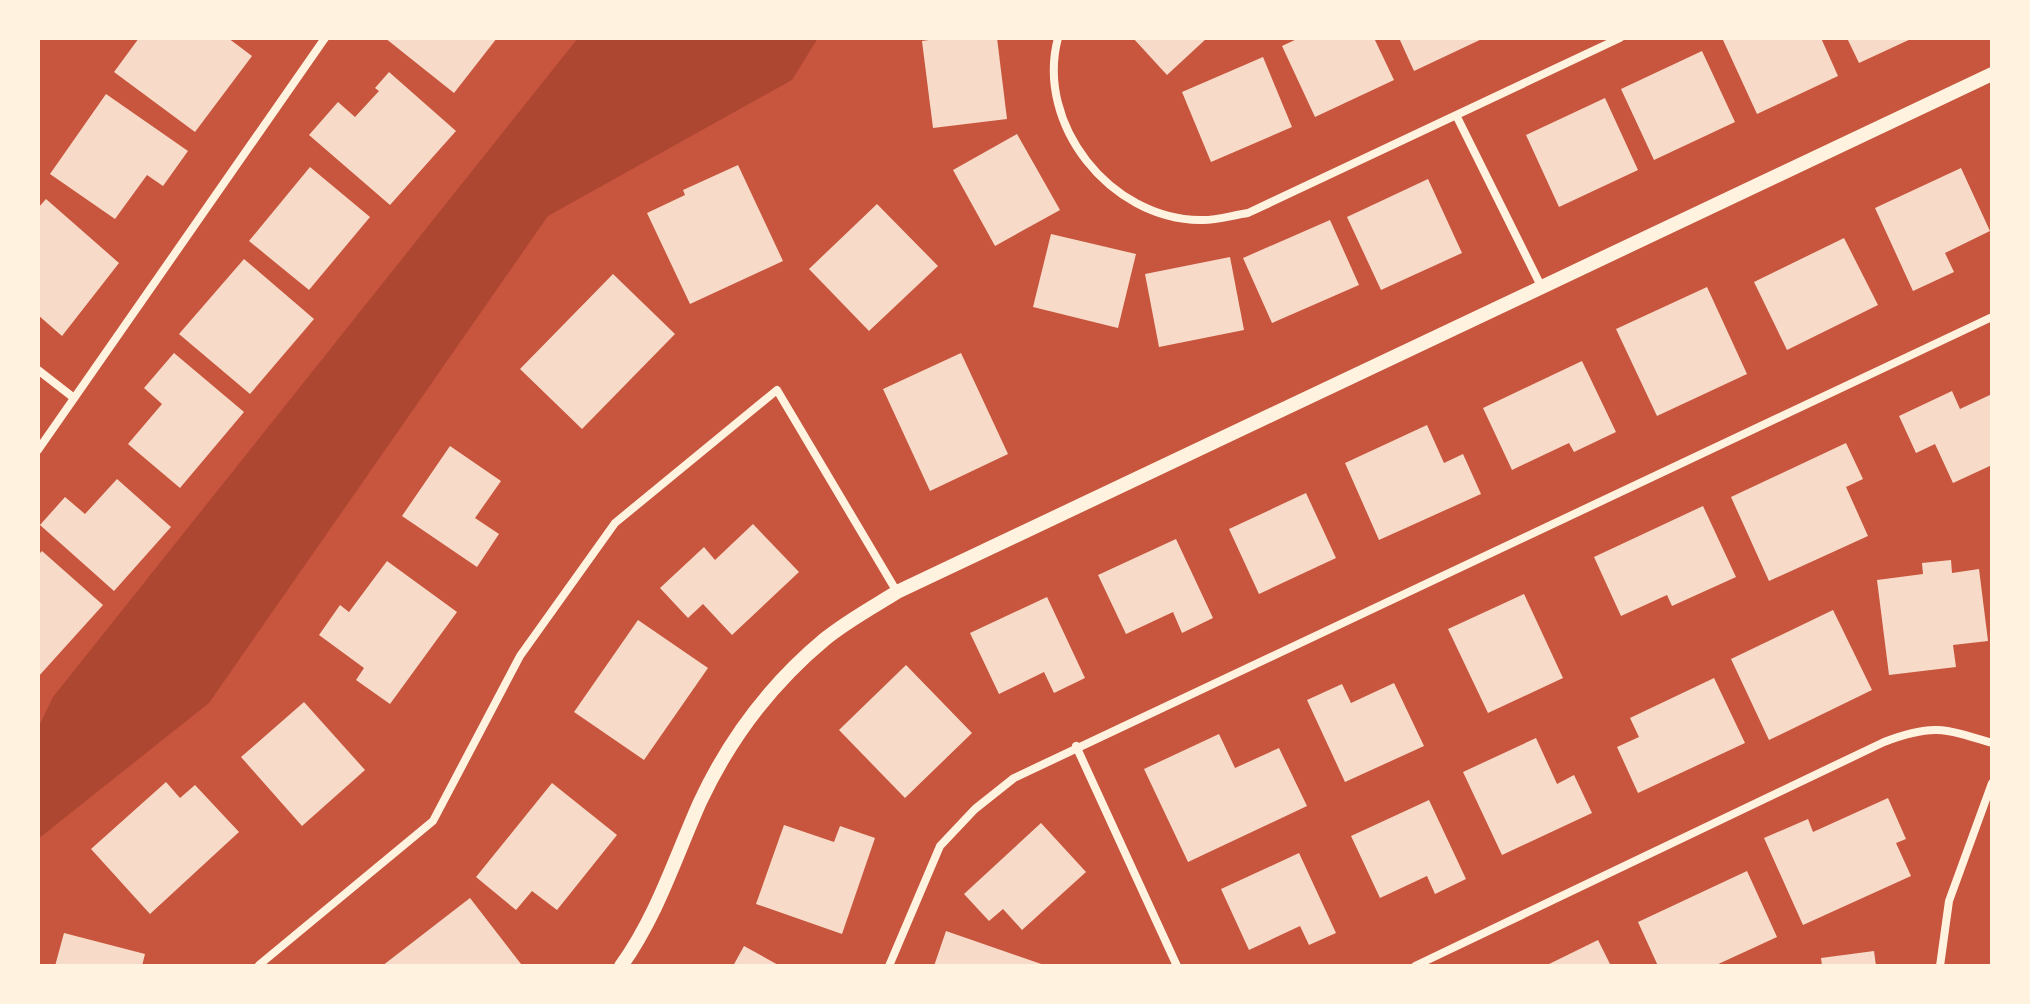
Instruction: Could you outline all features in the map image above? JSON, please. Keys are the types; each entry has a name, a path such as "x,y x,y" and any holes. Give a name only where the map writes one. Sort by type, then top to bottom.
{"street":[{"path":"38,450 325,38"},
{"path":"1058,38 1054,53 1054,89 1067,133 1089,167 1122,194 1157,211 1199,220 1248,213 1620,38"},
{"path":"621,966 643,935 702,799 732,741 776,686 826,639 897,592 1992,74"},
{"path":"1457,117 1541,286"},
{"path":"889,966 940,846 975,809 1014,778 1076,746 1992,317"},
{"path":"38,370 74,398"},
{"path":"259,965 433,821 520,656 615,523 777,390 897,592"},
{"path":"1415,966 1884,742 1920,728 1950,730 1992,743"},
{"path":"1076,746 1177,966"},
{"path":"1940,966 1949,901 1992,783"}],"shaded area":[{"path":"578,38 818,38 792,80 548,216 209,703 38,839 38,728 53,697"}],"building":[{"path":"139,38 228,38 252,56 195,132 114,72"},
{"path":"385,38 497,38 454,93"},
{"path":"997,38 1007,119 933,128 922,41"},
{"path":"1133,38 1207,38 1167,75"},
{"path":"1299,38 1374,38 1394,80 1315,117 1282,46"},
{"path":"1399,38 1484,38 1414,71"},
{"path":"1821,38 1838,76 1757,114 1723,40"},
{"path":"1847,38 1913,38 1859,63"},
{"path":"1702,51 1735,122 1654,160 1621,89"},
{"path":"1263,57 1292,127 1211,162 1182,92"},
{"path":"389,72 456,131 390,205 309,135 338,102 355,117 379,91 375,88"},
{"path":"106,94 188,151 163,186 147,175 115,219 50,174"},
{"path":"1605,98 1638,170 1559,207 1526,135"},
{"path":"1017,134 1060,210 995,246 953,170"},
{"path":"738,165 783,261 690,304 647,213 685,195 683,190"},
{"path":"310,167 370,217 309,290 249,241"},
{"path":"1961,168 1990,231 1945,253 1954,272 1913,291 1875,208"},
{"path":"1428,179 1462,253 1381,290 1347,217"},
{"path":"46,199 119,263 62,336 38,315 38,208"},
{"path":"877,204 938,266 869,331 809,269"},
{"path":"1330,220 1359,285 1272,323 1243,258"},
{"path":"1051,234 1136,254 1118,328 1033,307"},
{"path":"1844,238 1878,305 1787,350 1754,282"},
{"path":"1230,257 1244,330 1159,347 1145,274"},
{"path":"244,259 314,319 250,394 179,334"},
{"path":"613,274 675,334 582,429 520,369"},
{"path":"1707,287 1747,374 1657,416 1616,329"},
{"path":"174,353 244,412 180,488 128,444 162,404 144,388"},
{"path":"961,353 1008,454 930,491 883,389"},
{"path":"1582,361 1616,432 1574,452 1569,443 1512,470 1483,408"},
{"path":"1952,391 1960,409 1992,394 1992,465 1953,483 1935,444 1916,453 1899,416"},
{"path":"1427,425 1444,463 1463,454 1481,494 1379,540 1345,463"},
{"path":"1846,443 1863,479 1846,487 1868,536 1769,581 1731,497"},
{"path":"450,446 501,481 475,518 499,534 477,567 402,516"},
{"path":"117,479 171,527 114,591 40,525 65,497 85,514"},
{"path":"1306,493 1336,558 1259,594 1229,529"},
{"path":"1703,506 1736,577 1672,606 1667,595 1621,616 1594,557"},
{"path":"753,524 799,572 732,635 703,604 688,618 660,588 704,547 715,560"},
{"path":"1176,539 1213,618 1182,633 1173,612 1126,634 1098,575"},
{"path":"42,551 103,605 38,677 38,555"},
{"path":"1951,560 1952,573 1979,569 1988,641 1953,645 1956,667 1889,675 1877,580 1923,574 1922,563"},
{"path":"387,561 457,612 390,704 356,680 364,668 319,635 340,605 349,612"},
{"path":"1524,594 1563,678 1488,713 1448,629"},
{"path":"1047,597 1085,678 1054,693 1044,672 999,694 970,633"},
{"path":"1833,610 1872,690 1769,740 1731,659"},
{"path":"638,620 708,668 644,760 574,712"},
{"path":"906,665 972,733 905,798 839,730"},
{"path":"1714,678 1745,743 1638,793 1617,747 1639,737 1630,718"},
{"path":"1394,683 1424,746 1345,782 1307,700 1342,684 1351,703"},
{"path":"304,702 365,770 302,826 241,757"},
{"path":"1219,734 1235,768 1279,748 1307,806 1188,862 1144,769"},
{"path":"1536,738 1557,784 1574,775 1592,813 1502,855 1463,772"},
{"path":"166,782 180,798 195,785 239,832 150,914 91,849"},
{"path":"552,783 617,835 557,910 532,891 516,910 476,877"},
{"path":"1888,798 1906,839 1896,843 1911,876 1803,925 1764,838 1808,819 1813,832"},
{"path":"1429,800 1466,879 1435,894 1427,876 1380,898 1351,836"},
{"path":"1041,823 1086,872 1022,930 1003,909 989,921 964,894"},
{"path":"784,825 834,842 840,826 875,838 842,934 756,904"},
{"path":"1299,853 1336,933 1309,945 1300,926 1249,950 1221,889"},
{"path":"1747,871 1777,937 1714,966 1658,966 1638,922"},
{"path":"470,898 521,964 382,966"},
{"path":"946,931 1047,966 934,966"},
{"path":"64,933 145,954 142,966 55,966"},
{"path":"1598,940 1611,966 1545,966"},
{"path":"744,946 780,966 733,966"},
{"path":"1874,951 1876,966 1822,966 1821,958"}]}
